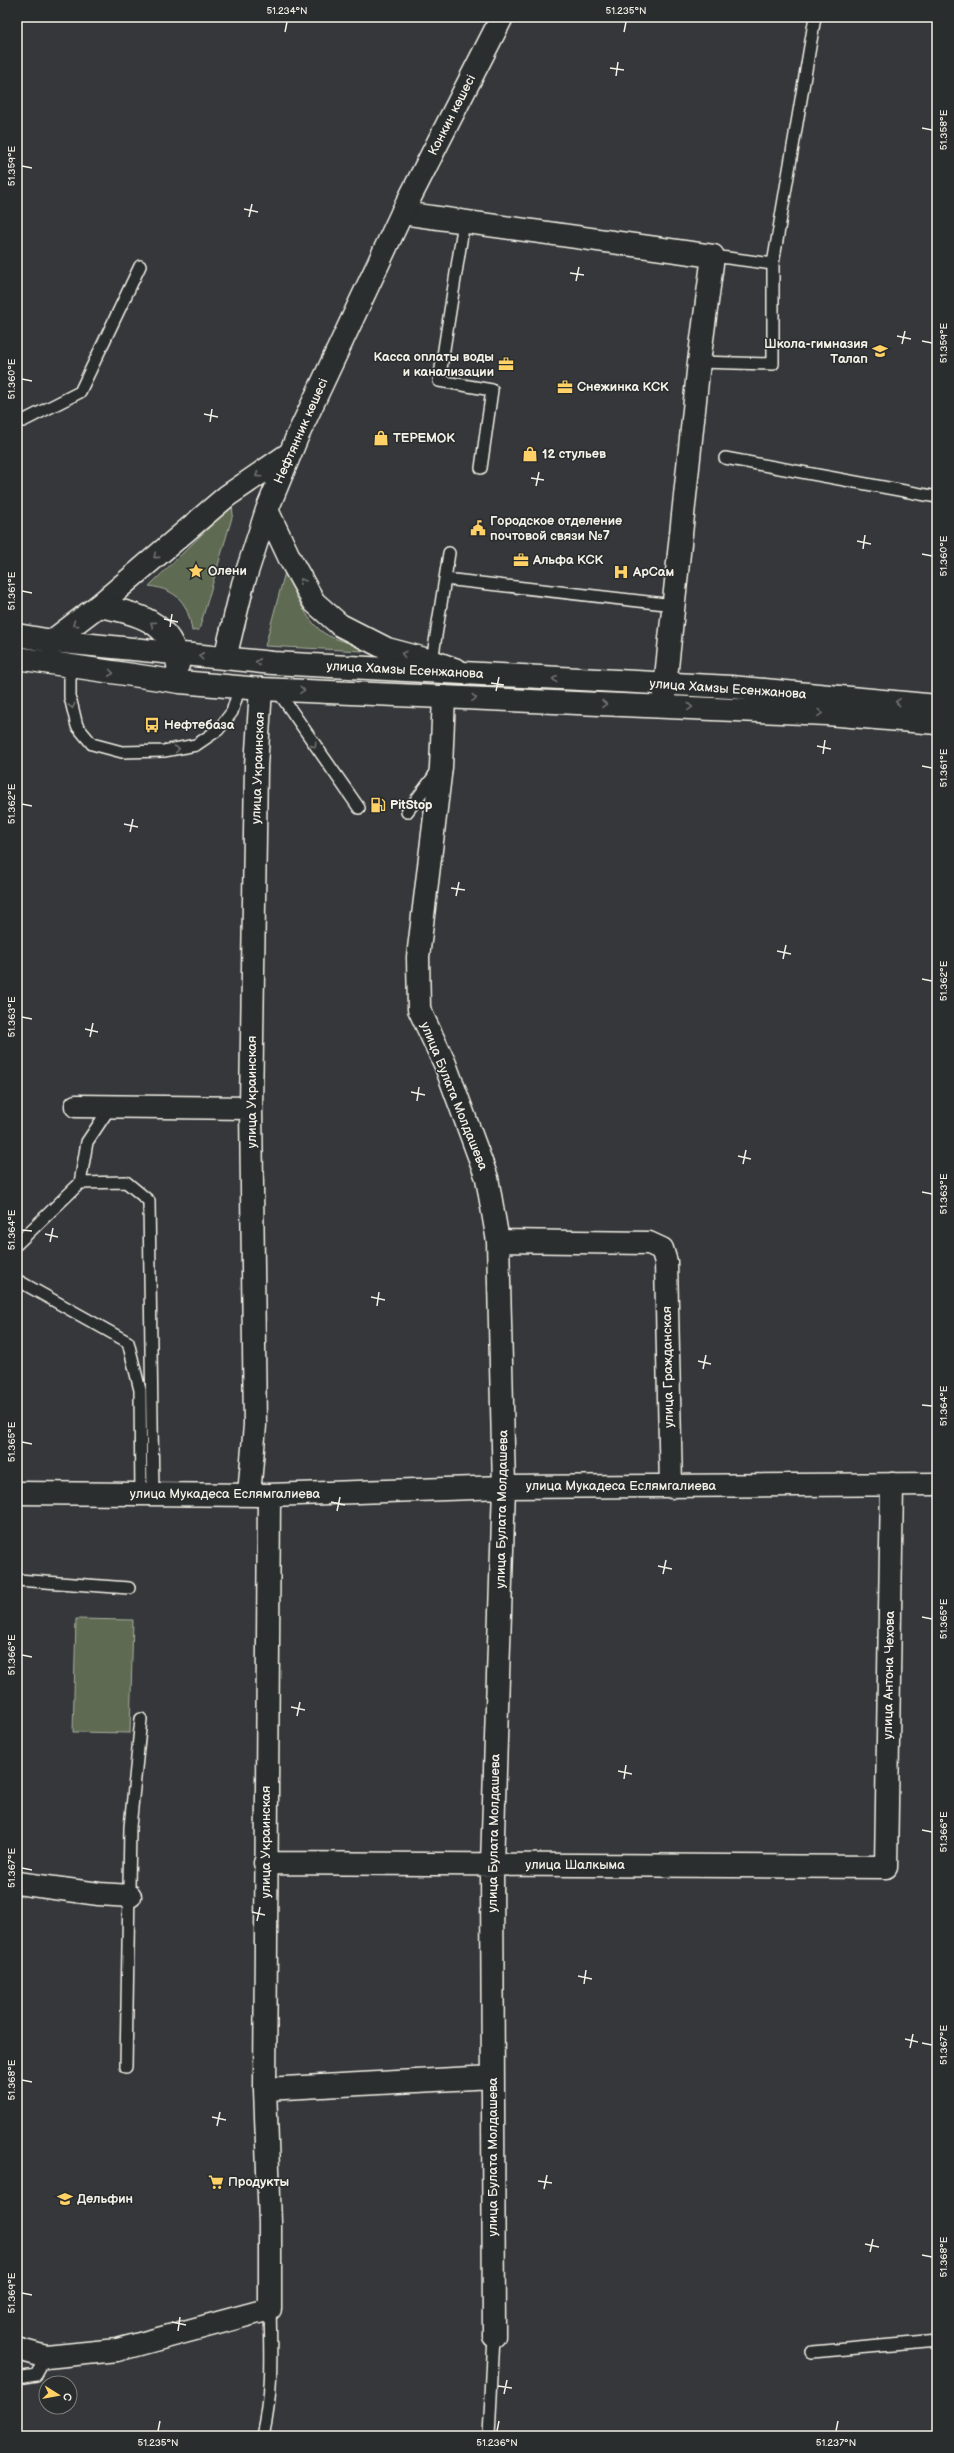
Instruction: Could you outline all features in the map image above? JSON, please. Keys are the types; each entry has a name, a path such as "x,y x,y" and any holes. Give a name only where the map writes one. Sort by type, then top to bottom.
{"street":[{"name":"Конкин көшесі","path":"402,213 502,17"},
{"path":"402,213 713,256 699,362 663,706"},
{"name":"Нефтянник көшесі","path":"225,658 243,584 267,510 290,453 402,213"},
{"path":"52,641 98,606 227,496 290,453"},
{"path":"267,510 290,559 314,602 340,625 387,649 432,661 468,674"},
{"path":"98,606 128,611 147,620 164,631 176,653 180,682"},
{"name":"улица Хамзы Есенжанова","path":"17,635 52,641 273,663 731,688 937,706"},
{"name":"улица Хамзы Есенжанова","path":"17,658 180,682 250,687 827,714 937,723"},
{"name":"улица Украинская","path":"225,658 250,687 256,766 251,1108 255,1425 259,1495 265,1863 265,2089 270,2223 270,2309"},
{"name":"улица Булата Молдашева","path":"444,697 441,767 418,957 419,1009 445,1064 487,1178 498,1241 504,1487 492,1865 494,2336"},
{"path":"76,1106 251,1108"},
{"name":"улица Гражданская","path":"498,1241 649,1243 662,1249 666,1262 671,1487"},
{"name":"улица Антона Чехова","path":"886,1867 892,1484"},
{"name":"улица Мукадеса Еслямгалиева","path":"17,1494 259,1495 504,1487 937,1484"},
{"name":"улица Шалкыма","path":"265,1863 886,1867"},
{"path":"17,1882 99,1894 130,1896"},
{"path":"265,2089 492,2077"},
{"path":"17,2349 46,2357 117,2350 270,2309"}],"lane":[{"path":"699,362 773,364 773,264 815,17"},
{"path":"464,222 439,381 492,390 481,468"},
{"path":"713,256 773,264"},
{"path":"17,418 23,420 80,392 140,266"},
{"path":"726,458 937,497"},
{"path":"432,661 449,553"},
{"path":"445,579 674,605"},
{"path":"70,667 70,697 77,726 92,744 122,752 164,752 196,744 218,730 250,687 359,808"},
{"path":"407,812 441,767"},
{"path":"17,1244 80,1182 87,1142 111,1106"},
{"path":"80,1182 126,1182 149,1201 147,1495"},
{"path":"17,1280 128,1342 140,1390 147,1495"},
{"path":"17,1580 129,1588"},
{"path":"126,2067 130,1827 141,1719"},
{"path":"263,2436 267,2418 272,2370 270,2309"},
{"path":"489,2436 494,2336"},
{"path":"812,2352 937,2341"},
{"path":"17,2378 36,2375 46,2357"}],"green space":[{"path":"232,505 233,514 199,630 192,631 188,613 180,600 167,591 149,586"},
{"path":"285,572 300,603 314,624 328,636 357,645 362,651 265,646"},
{"path":"76,1619 133,1620 130,1733 73,1732"}],"place":[{"name":"Школа-гимназия Талап","path":"880,351"},
{"name":"Касса оплаты воды и канализации","path":"506,364"},
{"name":"Снежинка КСК","path":"565,387"},
{"name":"ТЕРЕМОК","path":"381,438"},
{"name":"12 стульев","path":"530,454"},
{"name":"Городское отделение почтовой связи №7","path":"478,528"},
{"name":"Альфа КСК","path":"521,560"},
{"name":"Олени","path":"196,571"},
{"name":"АрСам","path":"621,572"},
{"name":"Нефтебаза","path":"152,725"},
{"name":"PitStop","path":"378,805"},
{"name":"Продукты","path":"216,2182"},
{"name":"Дельфин","path":"65,2199"}]}
